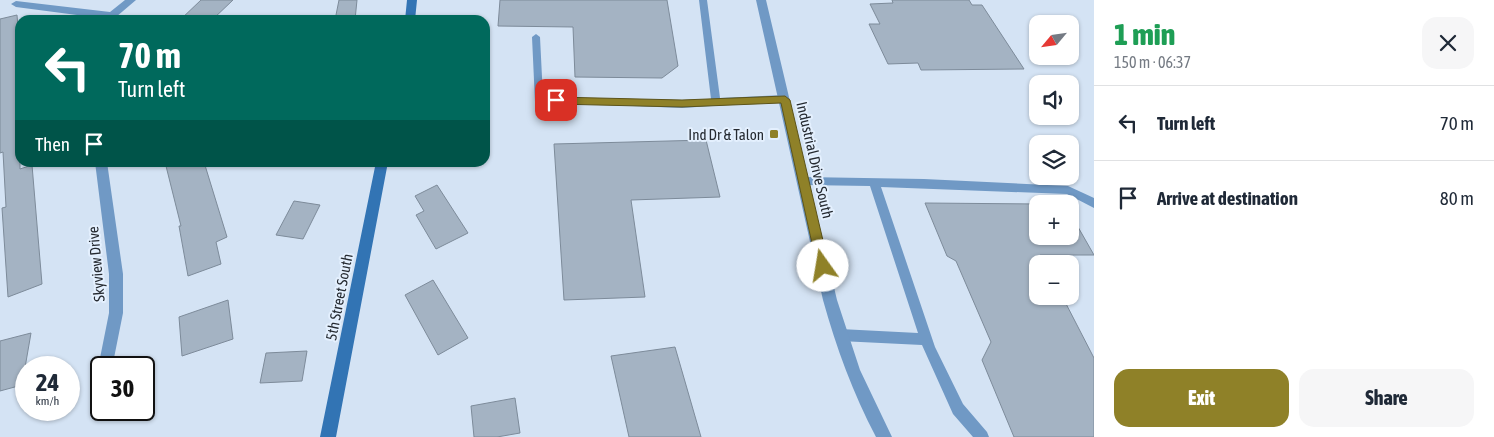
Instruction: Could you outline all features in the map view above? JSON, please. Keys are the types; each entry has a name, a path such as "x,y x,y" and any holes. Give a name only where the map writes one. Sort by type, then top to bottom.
{"street":[{"path":"113,15 131,0"},
{"path":"410,15 412,0"},
{"name":"Industrial Drive South","path":"761,0 840,334 868,407 884,437"},
{"path":"16,4 96,15"},
{"name":"Skyview Drive","path":"102,167 116,274 116,312 107,356"},
{"name":"5th Street South","path":"328,437 381,167"}],"lane":[{"path":"703,0 716,102"},
{"path":"536,37 538,100 682,104 785,100"},
{"path":"804,182 874,182 1068,190 1094,203"},
{"path":"874,182 927,339 958,409 982,437"},
{"path":"840,334 927,339"}],"building":[{"path":"201,0 233,0 217,15 185,15"},
{"path":"339,0 357,0 356,15 336,15"},
{"path":"500,0 667,0 678,66 662,78 575,77 573,27 498,26"},
{"path":"892,0 969,0 972,5 982,5 1024,69 921,70 918,63 888,64 869,24 880,24 870,4 893,3"},
{"path":"15,15 15,167 20,167 20,169 32,167 42,284 8,297 2,208 6,207 3,152 0,153 0,19"},
{"path":"706,140 720,197 631,200 645,297 564,300 554,144"},
{"path":"166,167 206,167 227,237 216,242 221,264 188,276 179,226 181,226"},
{"path":"437,185 468,233 436,249 416,215 424,211 415,196"},
{"path":"294,201 320,205 303,239 276,235"},
{"path":"925,203 1029,204 1029,245 1079,245 1079,229 1094,255 1029,255 1029,305 1067,305 1094,358 1094,437 1014,437 982,360 991,342 956,261 947,256"},
{"path":"433,280 468,338 438,355 405,295"},
{"path":"228,300 233,339 182,356 179,317"},
{"path":"31,333 27,356 15,356 15,387 0,391 0,341"},
{"path":"675,347 701,437 629,437 611,356"},
{"path":"307,351 302,381 260,383 266,353"},
{"path":"515,398 520,433 497,437 474,437 471,406"}],"place":[{"name":"Ind Dr & Talon","path":"774,134"}],"route":[{"path":"556,100 682,104 785,100 823,266"}]}
